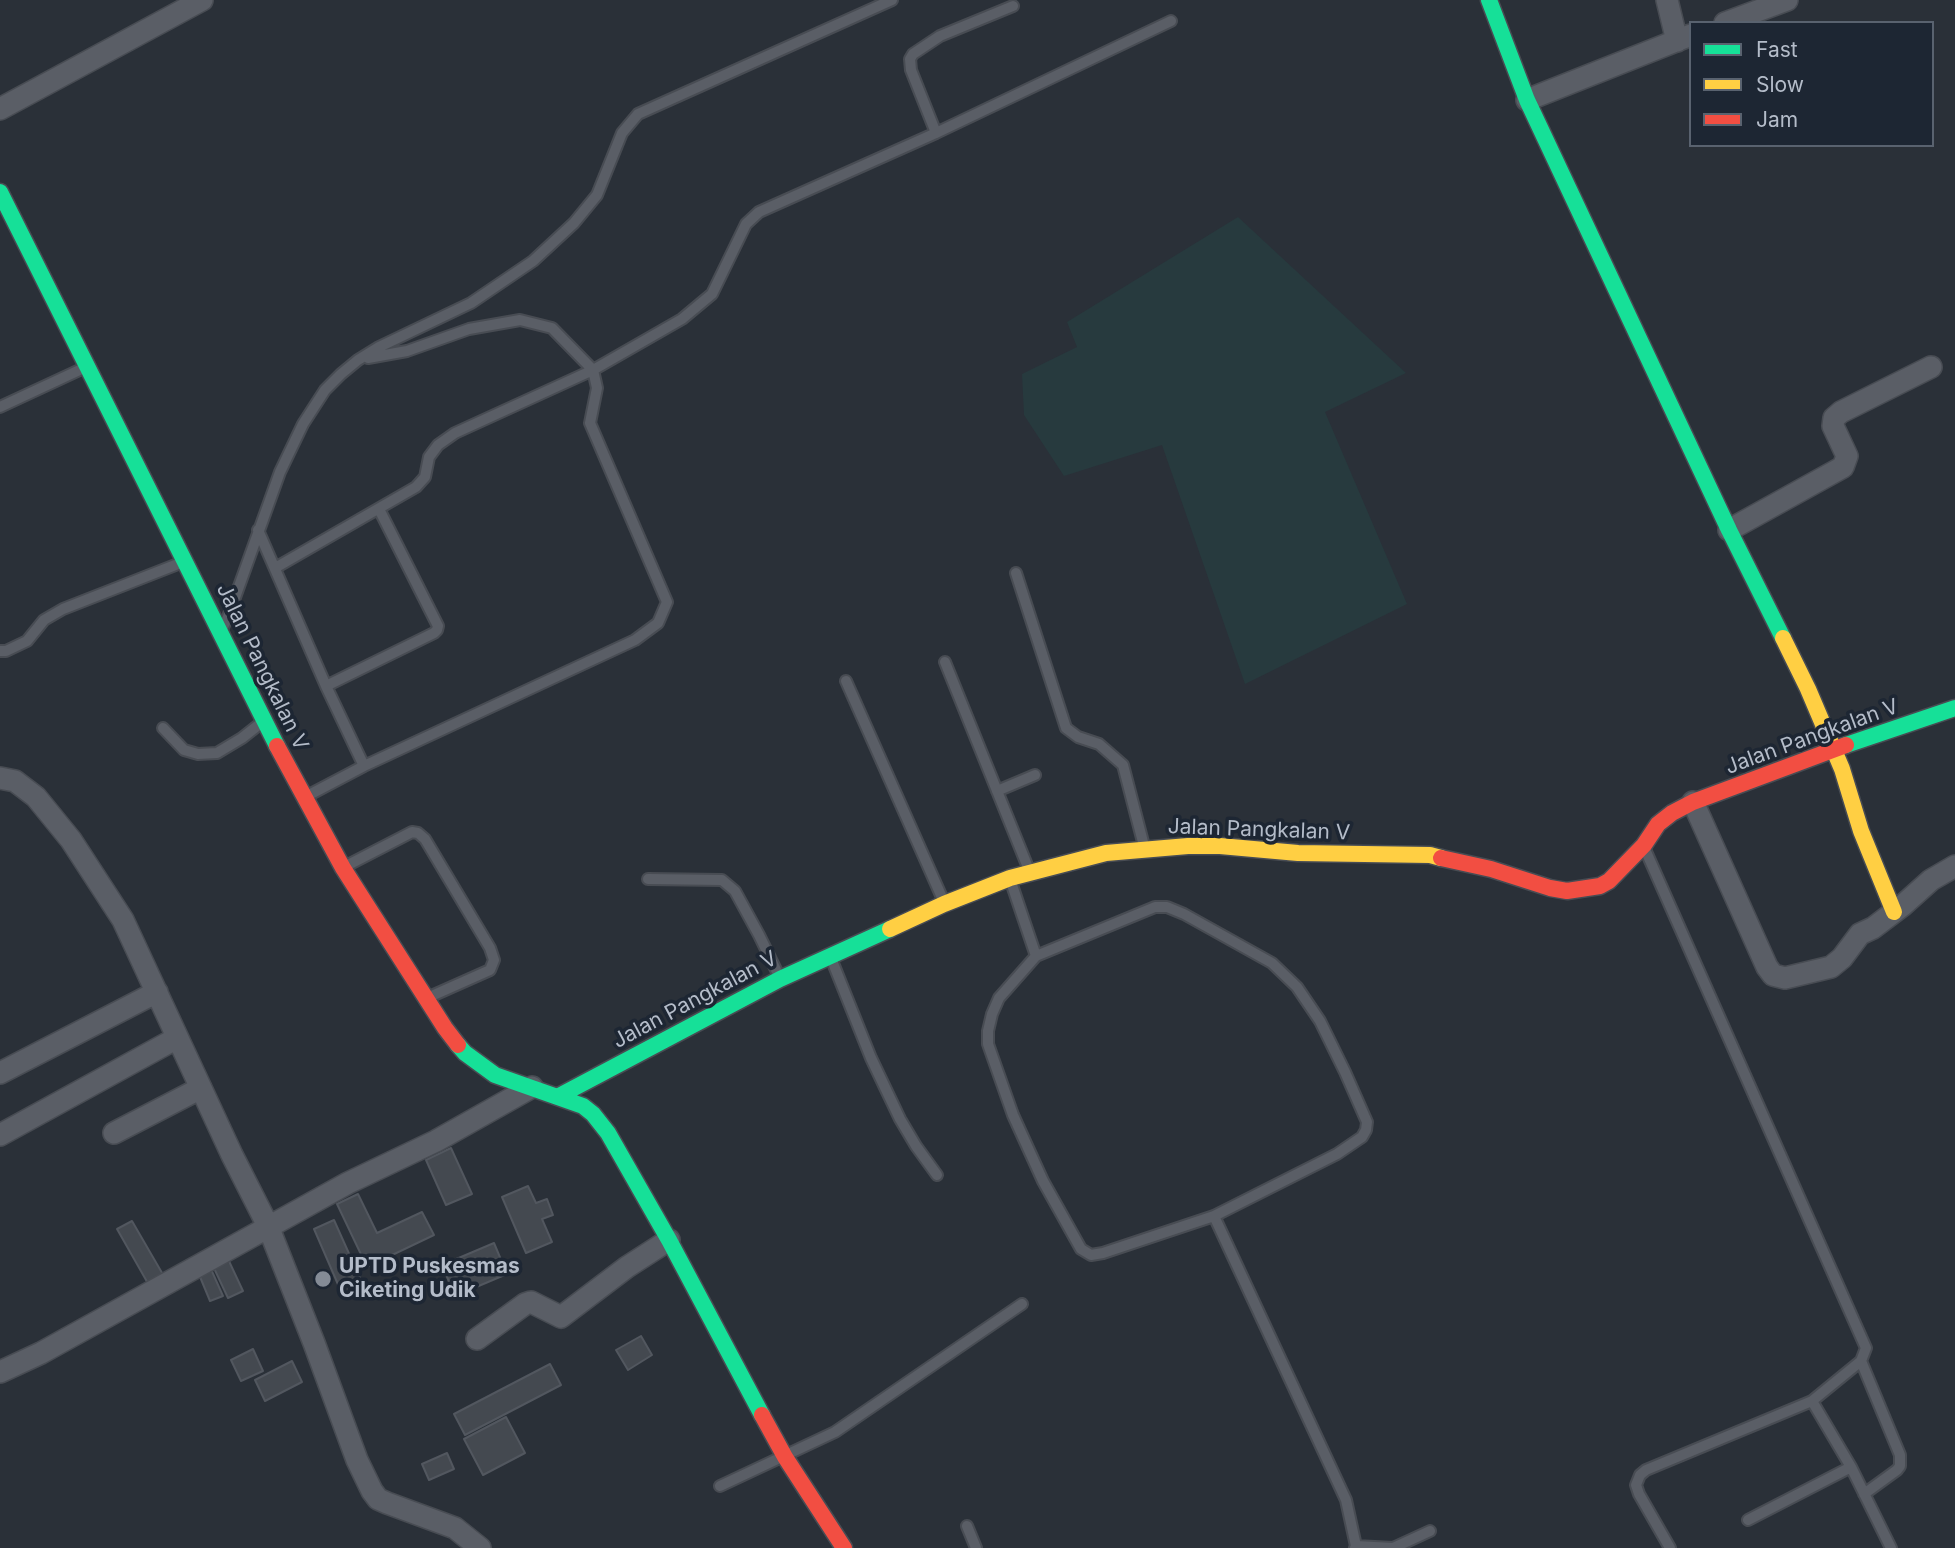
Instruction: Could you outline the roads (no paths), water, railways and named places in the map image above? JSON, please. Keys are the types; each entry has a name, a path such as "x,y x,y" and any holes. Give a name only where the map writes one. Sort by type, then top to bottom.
{"street":[{"path":"0,109 201,0"},
{"path":"1489,0 1527,100 1729,530 1808,689 1842,769 1861,831 1894,912"},
{"path":"1527,100 1684,38 1667,0"},
{"path":"1730,21 1787,0"},
{"name":"Jalan Pangkalan V","path":"0,192 264,722 343,867 445,1028 465,1053 495,1074 583,1106 608,1133 669,1240 785,1457 844,1548"},
{"path":"1729,530 1843,467 1847,456 1833,426 1834,418 1931,367"},
{"name":"Jalan Pangkalan V","path":"559,1096 780,979 944,904 1030,872 1087,857 1145,848 1220,846 1298,853 1430,855 1490,869 1550,888 1567,891 1588,890 1600,886 1621,870 1644,845 1658,824 1693,802 1955,708"},
{"path":"0,778 15,781 36,797 71,840 123,920 268,1226 357,1460 372,1491 378,1499 455,1528 480,1548"},
{"path":"1693,802 1767,967 1773,975 1785,978 1831,967 1842,958 1860,934 1873,928 1931,880 1955,866"},
{"path":"0,1073 157,992"},
{"path":"0,1135 177,1038"},
{"path":"0,1372 41,1353 268,1226 348,1183 436,1141 532,1087"},
{"path":"114,1133 201,1088"},
{"path":"477,1339 531,1302 561,1317 627,1267 669,1240"}],"lane":[{"path":"220,632 228,617 280,472 303,424 325,390 358,360 379,347 471,303 533,261 574,223 597,195 622,133 638,114 892,0"},
{"path":"936,133 911,70 910,60 914,54 940,36 1013,6"},
{"path":"275,568 416,487 425,477 429,457 438,445 455,433 593,370 682,319 712,294 746,224 759,212 936,133 1171,21"},
{"path":"304,797 364,766 635,640 658,623 667,602 590,423 597,388 593,370 552,328 520,320 469,328 407,351 358,360"},
{"path":"0,407 89,366"},
{"path":"326,686 437,630 438,626 379,509"},
{"path":"258,530 364,766"},
{"path":"0,651 27,641 44,620 63,609 186,561"},
{"path":"1016,573 1066,728 1078,737 1099,744 1123,765 1145,848"},
{"path":"944,662 1030,872"},
{"path":"846,681 944,904"},
{"path":"163,728 184,750 208,754 217,753 264,722"},
{"path":"998,791 1035,775"},
{"path":"343,867 412,832 425,839 490,948 494,960 490,970 427,998"},
{"path":"1644,845 1866,1348 1861,1362 1812,1401 1646,1470 1640,1475 1636,1485 1639,1494 1670,1548"},
{"path":"1010,878 1036,956"},
{"path":"648,879 722,880 735,891 780,979"},
{"path":"1155,907 1167,907 1184,914 1272,963 1288,977 1320,1021 1367,1122 1366,1130 1351,1146 1214,1216 1103,1253 1091,1255 1081,1250 1038,1170 1013,1115 988,1044 992,1014 999,998 1036,956 1155,907"},
{"path":"830,957 871,1058 900,1119 937,1175"},
{"path":"1214,1216 1346,1500 1355,1547 1393,1548 1430,1531"},
{"path":"720,1486 835,1432 1022,1304"},
{"path":"1861,1362 1900,1455 1898,1470 1864,1494"},
{"path":"1812,1401 1851,1467 1890,1548"},
{"path":"1748,1520 1851,1467"},
{"path":"967,1526 976,1548"}],"place":[{"name":"UPTD Puskesmas Ciketing Udik","path":"323,1279"}]}
